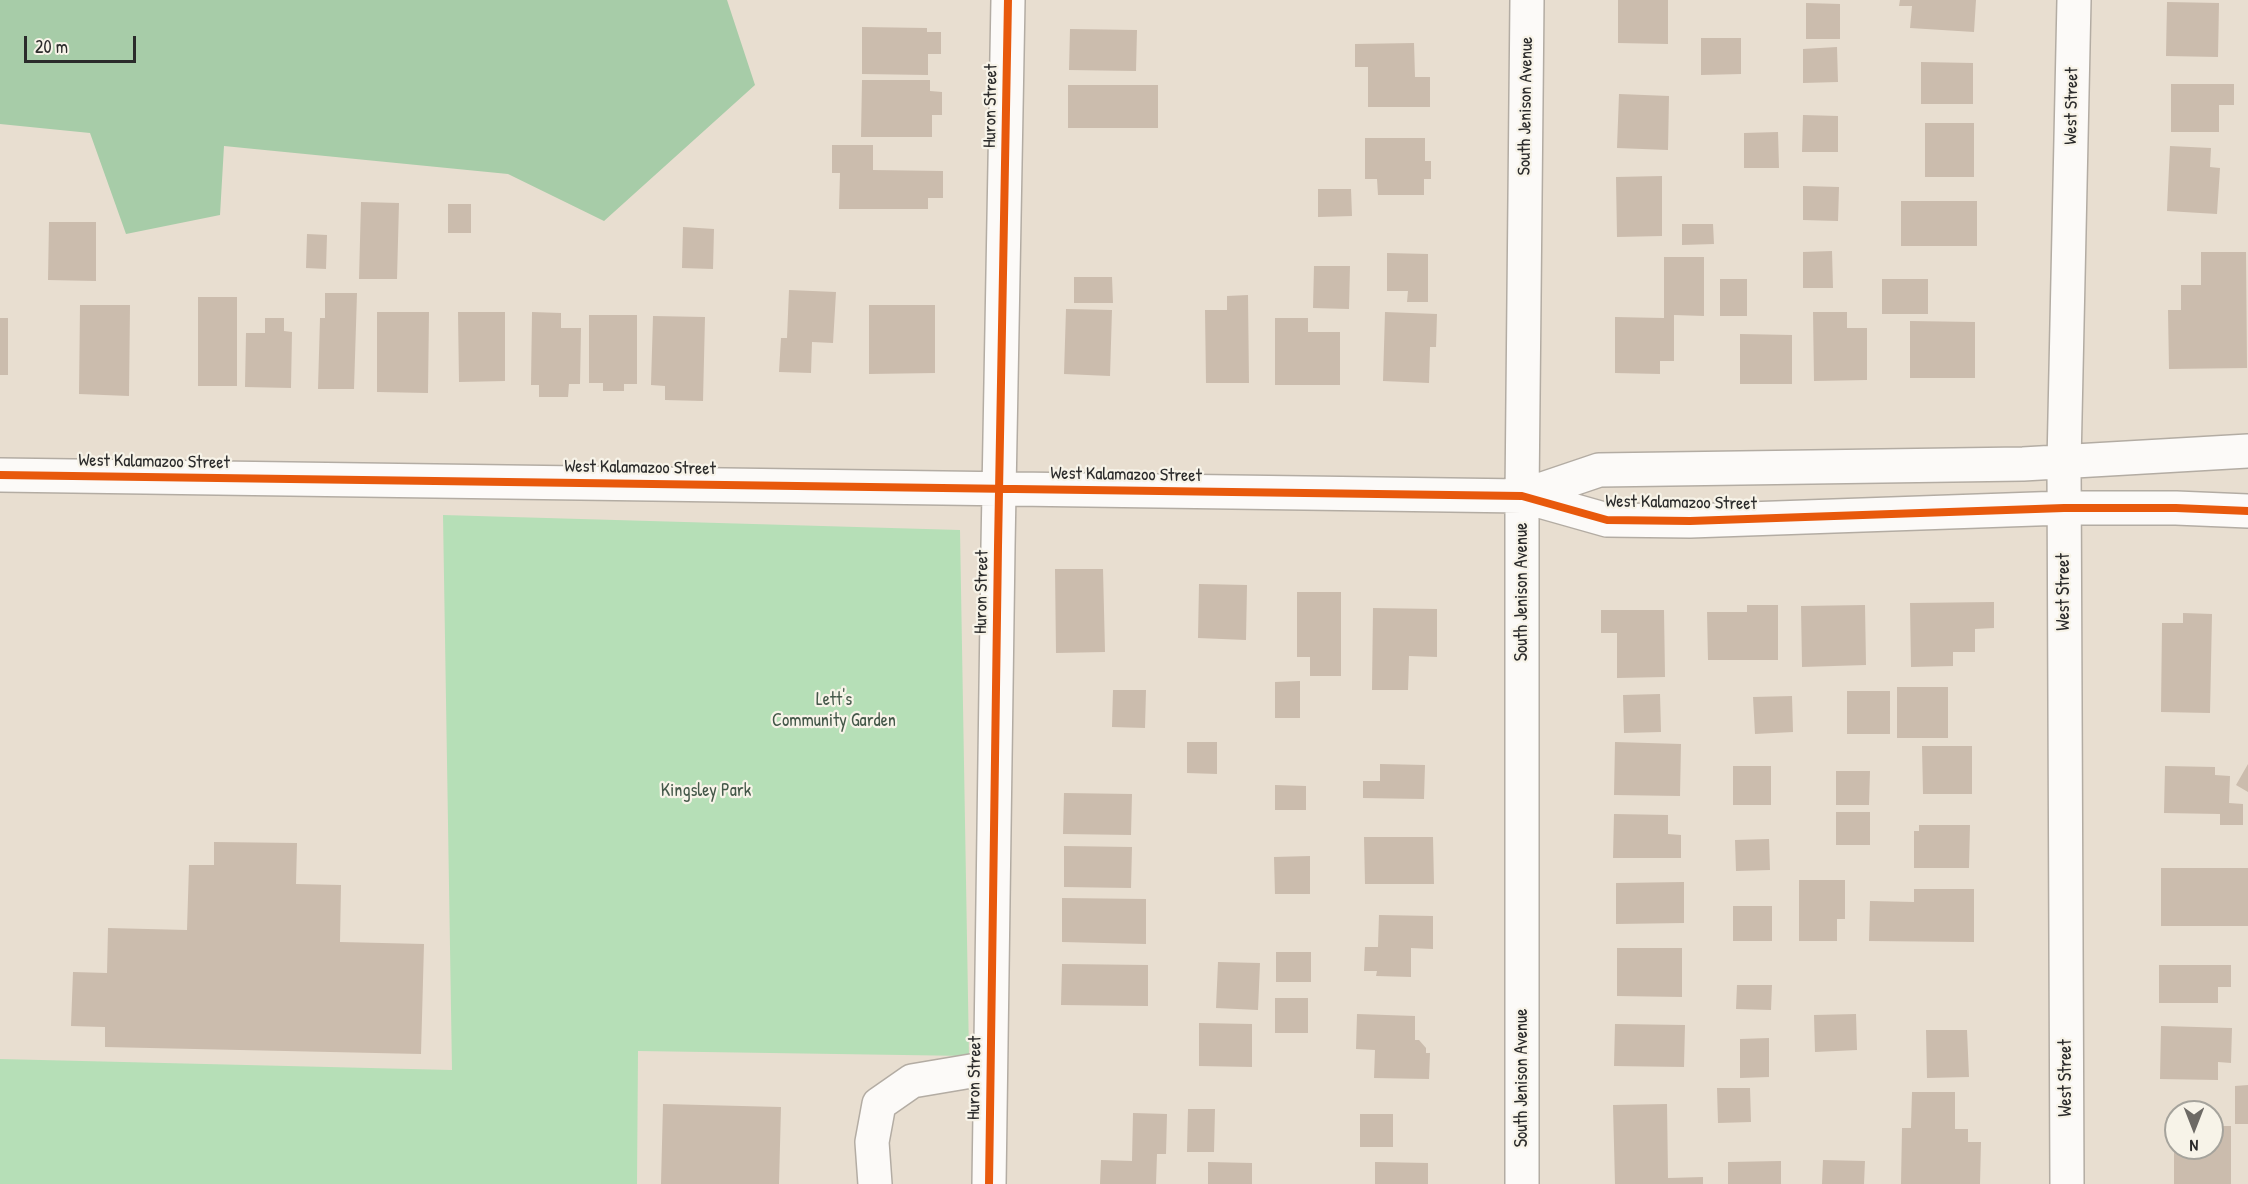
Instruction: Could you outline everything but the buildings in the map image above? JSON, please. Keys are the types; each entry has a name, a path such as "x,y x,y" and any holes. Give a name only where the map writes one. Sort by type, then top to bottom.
{"street":[{"name":"Huron Street","path":"989,1184 989,1068 1008,0"},
{"name":"South Jenison Avenue","path":"1522,1184 1522,496 1527,0"},
{"name":"West Street","path":"2067,1184 2064,463 2074,0"},
{"name":"West Kalamazoo Street","path":"1522,496 1599,470 2064,463 2248,451"},
{"name":"West Kalamazoo Street","path":"0,475 1522,496 1607,520 1690,521 2064,508 2176,508 2248,511"},
{"path":"874,1184 872,1142 879,1104 912,1081 989,1068"}],"green space":[{"path":"0,0 727,0 755,85 604,221 508,174 224,146 220,215 126,234 90,133 0,124"},
{"name":"Kingsley Park","path":"443,515 960,530 969,1056 638,1051 637,1184 0,1184 0,1059 452,1070"}],"cycle path":[{"path":"989,1184 1008,0"},
{"path":"0,475 1522,496 1607,520 1690,521 2064,508 2176,508 2248,511"}],"park label":[{"name":"Lett's Community Garden","path":"834,710"}]}
